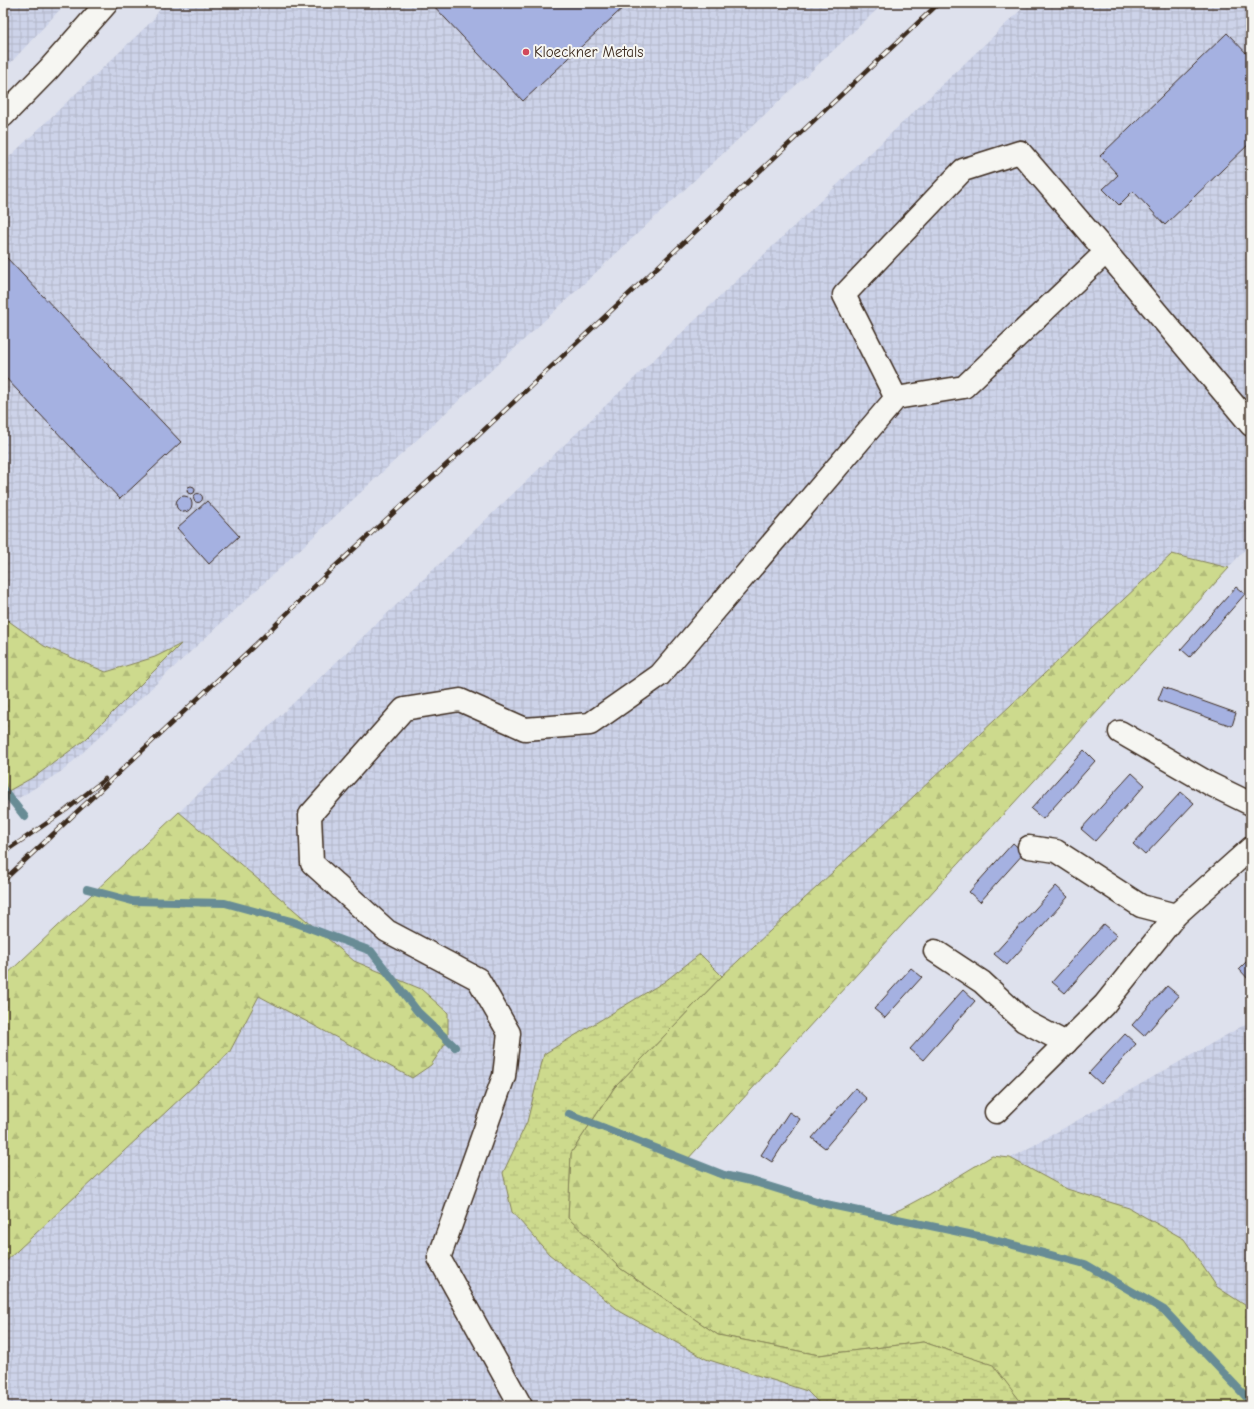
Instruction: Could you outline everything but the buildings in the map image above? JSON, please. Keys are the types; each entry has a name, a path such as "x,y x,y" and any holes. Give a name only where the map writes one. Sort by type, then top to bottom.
{"street":[{"path":"3,116 48,70 106,3"},
{"path":"896,398 844,295 963,170 1020,152 1251,425"},
{"path":"521,1406 439,1258 504,1076 509,1032 478,978 387,932 312,863 310,815 404,709 460,700 525,729 590,724 660,675 896,398 964,387 1106,252"},
{"path":"1120,732 1210,784 1251,804"},
{"path":"1029,847 1056,851 1141,906 1176,915"},
{"path":"996,1112 1104,1005 1176,915 1251,848"},
{"path":"935,951 982,982 1024,1021 1066,1043"}],"shaded area":[{"path":"3,3 66,3 3,71"},
{"path":"164,3 884,3 65,769 3,808 3,163 152,21"},
{"path":"1028,3 1251,3 1251,543 686,1161 724,1175 826,1204 901,1221 1251,1021 1251,1406 3,1406 3,1115 149,874 179,812"}],"green space":[{"path":"1172,554 1229,568 686,1161 724,1175 826,1204 881,1217 901,1209 929,1194 992,1156 1010,1158 1067,1189 1129,1208 1184,1239 1217,1287 1251,1309 1251,1406 1024,1406 992,1365 923,1342 819,1355 718,1335 621,1269 568,1218 571,1153 614,1088 722,976"},
{"path":"3,617 44,646 106,672 155,657 181,644 86,739 37,775 3,794"},
{"path":"179,812 354,961 421,989 448,1013 448,1040 431,1065 412,1078 259,996 229,1053 3,1264 3,978"},
{"path":"700,954 722,976 614,1088 571,1153 568,1218 621,1269 718,1335 819,1355 923,1342 993,1365 1024,1406 822,1406 807,1391 706,1359 621,1312 549,1254 512,1212 503,1173 527,1122 544,1054 664,982"}],"waterway":[{"path":"3,789 25,817"},
{"path":"87,889 132,901 225,903 291,921 371,951 418,1012 455,1047"},
{"path":"569,1114 724,1175 755,1182 826,1204 983,1237 1085,1264 1164,1310 1251,1402"}],"railway":[{"path":"3,881 255,645 331,570 468,445 939,3"},
{"path":"3,853 66,810 105,779"}],"place":[{"name":"Kloeckner Metals","path":"526,52"}]}
